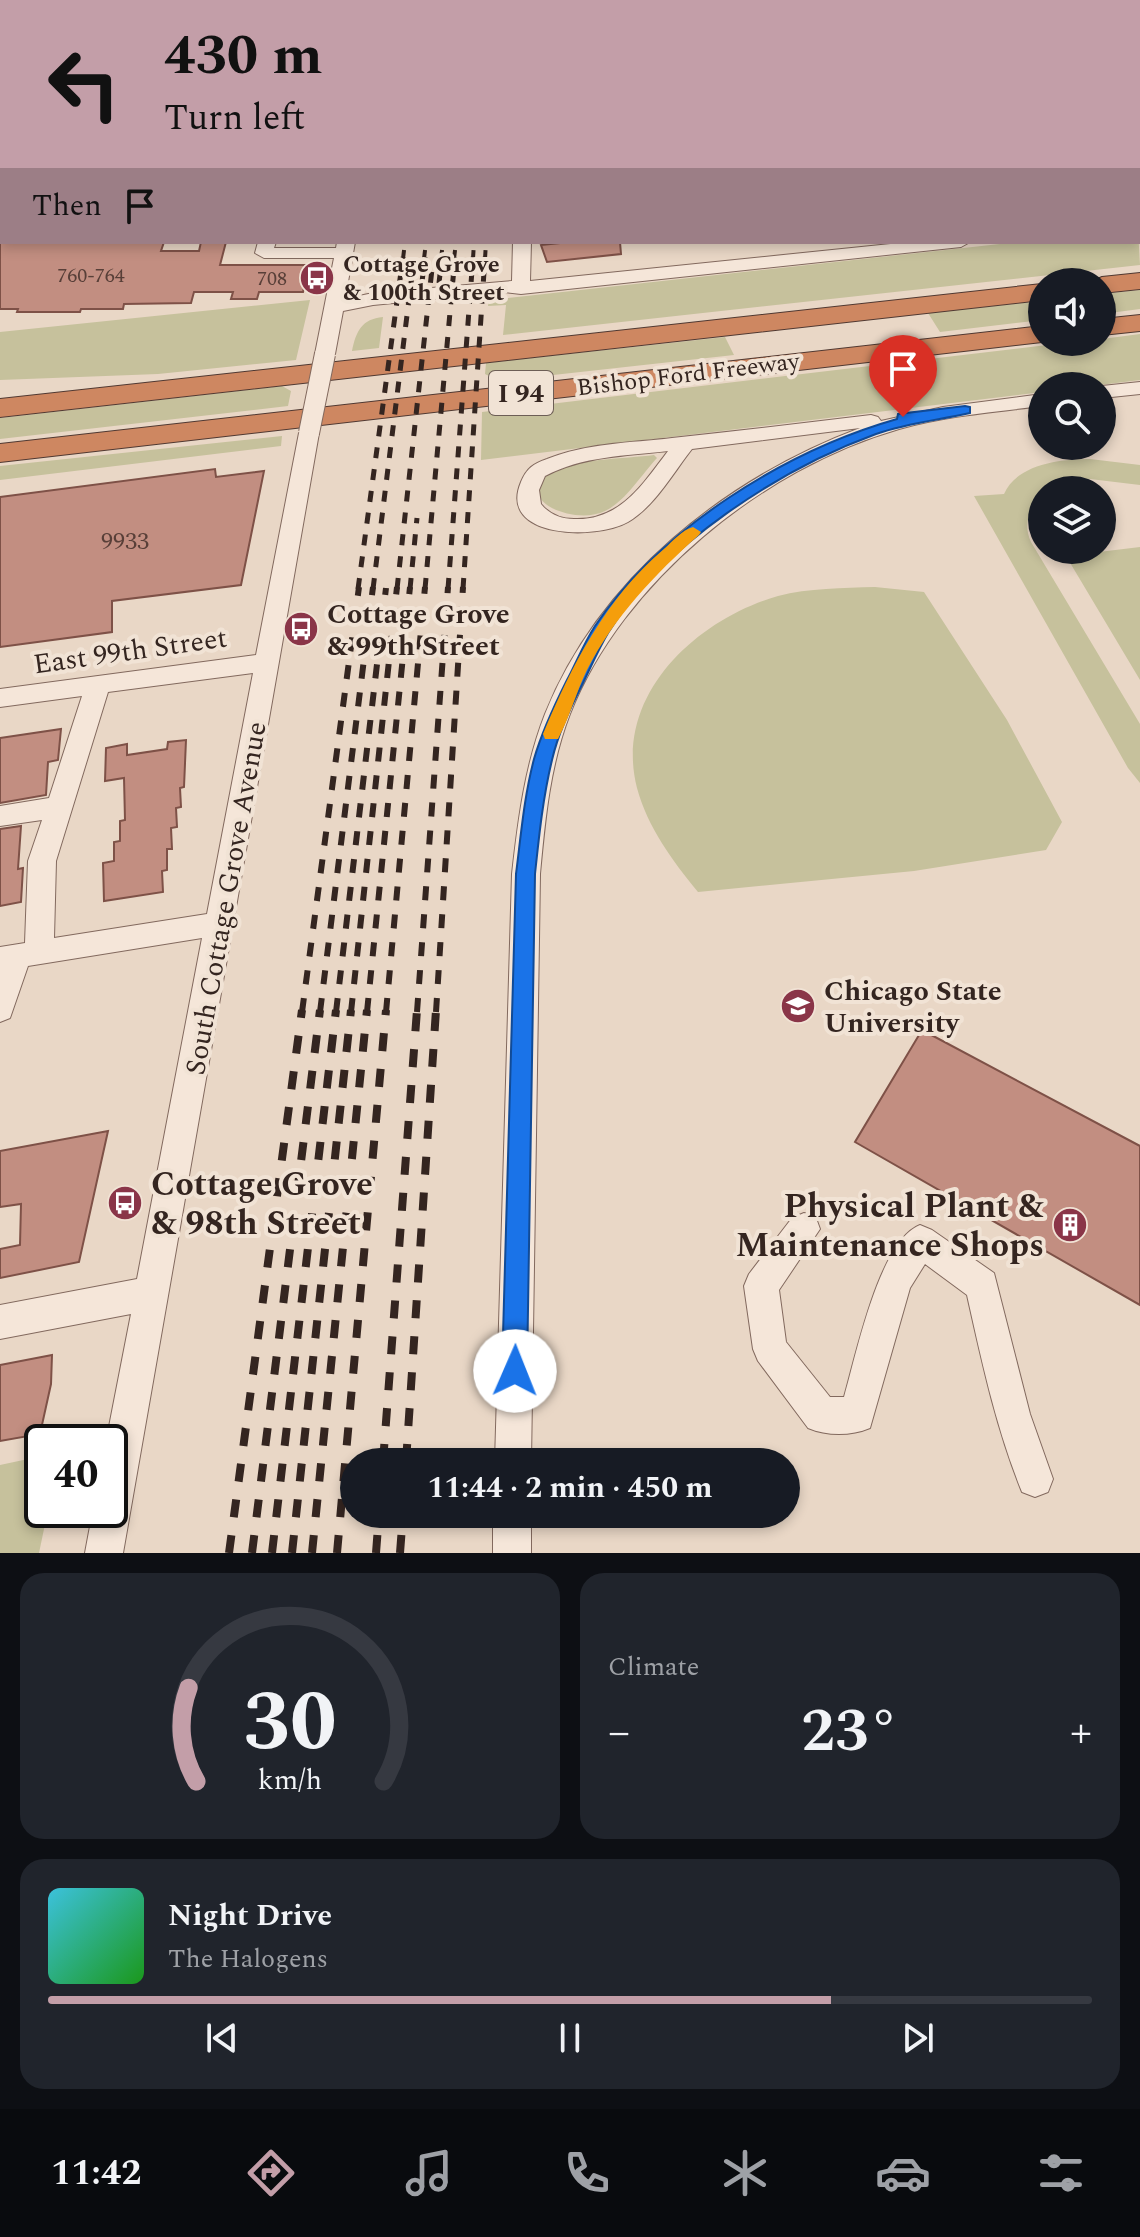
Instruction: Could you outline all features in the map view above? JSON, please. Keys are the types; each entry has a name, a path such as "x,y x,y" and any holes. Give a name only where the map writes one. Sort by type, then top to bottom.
{"highway":[{"path":"1116,284 1140,281"},
{"name":"Bishop Ford Freeway","path":"0,408 1028,294"},
{"path":"1116,326 1140,323"},
{"name":"Bishop Ford Freeway","path":"0,453 1028,336"},
{"path":"0,388 94,387 494,345 576,343"}],"street":[{"path":"266,244 264,253 345,247"},
{"path":"521,288 522,244"},
{"path":"334,307 375,308 507,294 521,288 930,244"},
{"name":"South Cottage Grove Avenue","path":"104,1553 345,247"},
{"path":"1116,391 1140,388"},
{"path":"685,443 632,507 608,522 593,526 559,525 546,521 528,502 526,493 536,472 549,464 585,455 1028,402"},
{"path":"513,1448 526,874 543,758 557,719 601,630 628,595 655,565 721,510 798,464 870,431 965,410"},
{"name":"East 99th Street","path":"0,698 269,662"},
{"path":"0,1009 98,685"},
{"path":"0,816 59,807"},
{"path":"18,956 221,923"},
{"path":"804,1229 761,1286 770,1349 821,1415 857,1415 895,1281 920,1241 982,1285 1012,1414 1035,1479"},
{"path":"0,1322 152,1293"},
{"path":"512,1528 512,1553"}],"shaded area":[{"path":"1000,244 1139,244 1140,265 1028,268 1028,277 503,335 506,305 488,306 489,300"},
{"path":"1140,290 1140,309 1116,312 1116,293"},
{"path":"310,300 296,360 158,374 0,380 0,332"},
{"path":"1028,302 1028,322 940,332 928,313"},
{"path":"383,317 379,348 352,351 361,327 370,320"},
{"path":"1140,334 1140,380 1116,383 1116,372 1028,372 1028,394 481,460 482,412 1028,347 1028,356 1116,356 1116,337"},
{"path":"725,337 734,355 499,381 485,374 486,363"},
{"path":"282,386 291,391 288,406 0,439 0,418"},
{"path":"282,436 281,446 0,480 0,466"},
{"path":"654,455 657,458 633,487 605,511 592,515 564,513 542,501 538,492 540,483 550,473 572,464"},
{"path":"1066,460 1098,460 1140,465 1140,485 1116,482 1116,476 1028,476 1027,527 1028,564 1044,564 1140,724 1140,783 1128,768 974,496 1004,494 1019,476 1041,465"},
{"path":"1140,547 1140,680 1071,564 1116,564 1116,550"},
{"path":"875,587 924,592 1007,720 1062,822 1046,850 914,871 698,892 662,843 637,788 633,754 638,722 650,692 668,666 691,642 748,607 802,591"},
{"path":"24,1460 24,1528 44,1528 39,1553 0,1553 0,1465"}],"building":[{"path":"0,244 163,244 161,251 199,251 201,244 225,244 220,265 309,265 303,292 259,292 257,299 231,299 233,292 194,292 191,303 124,304 123,309 17,312 18,309 0,309"},
{"path":"620,244 621,254 547,262 541,245"},
{"path":"215,469 216,477 264,471 241,585 112,601 112,632 0,647 0,497"},
{"path":"61,729 58,760 48,762 46,795 0,803 0,738"},
{"path":"186,740 184,787 180,788 181,807 176,808 177,827 171,828 172,849 167,849 167,870 162,871 163,892 104,901 103,863 114,861 114,842 120,841 120,821 125,820 124,778 105,781 106,748 127,744 127,755 167,749 168,742"},
{"path":"21,826 18,869 23,868 21,902 0,906 0,829"},
{"name":"Physical Plant & Maintenance Shops","path":"922,1030 1140,1146 1140,1305 855,1142"},
{"path":"108,1131 79,1262 0,1278 0,1249 20,1245 21,1204 0,1207 0,1151"},
{"path":"52,1355 51,1384 42,1424 24,1424 24,1437 0,1441 0,1365"}],"railway":[{"path":"403,259 405,244"},
{"path":"424,259 426,244"},
{"path":"441,259 443,244"},
{"path":"454,259 456,244"},
{"path":"473,259 474,244"},
{"path":"485,259 486,244"},
{"path":"358,589 403,257"},
{"path":"422,282 425,257"},
{"path":"439,283 442,257"},
{"path":"425,589 455,257"},
{"path":"448,589 473,257"},
{"path":"463,589 485,257"},
{"path":"373,589 413,267"},
{"path":"397,589 432,269"},
{"path":"410,589 417,518"},
{"path":"302,1012 359,587"},
{"path":"320,1012 373,587"},
{"path":"351,1012 397,587"},
{"path":"367,1012 410,587"},
{"path":"386,1012 425,587"},
{"path":"417,1012 448,587"},
{"path":"436,1012 463,587"},
{"path":"336,1012 386,588"},
{"path":"229,1553 302,1010"},
{"path":"252,1553 320,1010"},
{"path":"272,1553 336,1010"},
{"path":"292,1553 351,1010"},
{"path":"312,1553 367,1010"},
{"path":"337,1553 386,1010"},
{"path":"384,1448 417,1010"},
{"path":"407,1448 436,1010"},
{"path":"376,1553 378,1528"},
{"path":"400,1553 402,1528"}],"slow traffic":[{"path":"551,734 578,671 601,630 655,565 693,532"}],"place":[{"name":"Cottage Grove & 100th Street","path":"317,278"},
{"name":"Cottage Grove & 99th Street","path":"301,629"},
{"name":"Chicago State University","path":"798,1006"},
{"name":"Cottage Grove & 98th Street","path":"125,1203"},
{"name":"Physical Plant & Maintenance Shops","path":"1070,1225"}],"route":[{"path":"515,1371 526,874 543,758 557,719 578,671 601,630 628,595 655,565 721,510 798,464 870,431 965,410 903,417"}]}
